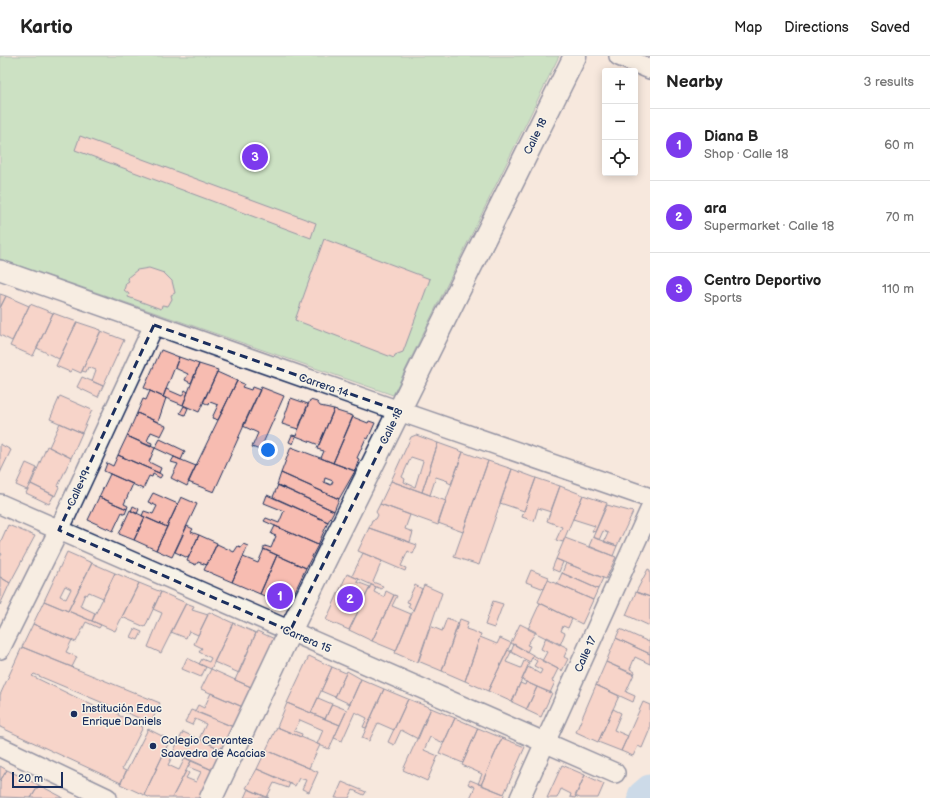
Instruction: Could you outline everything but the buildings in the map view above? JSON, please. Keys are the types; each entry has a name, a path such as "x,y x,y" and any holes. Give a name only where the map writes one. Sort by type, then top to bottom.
{"street":[{"name":"Calle 18","path":"211,798 290,631 575,56"},
{"path":"619,56 650,69"},
{"name":"Carrera 14","path":"0,270 650,498"},
{"name":"Calle 19","path":"0,649 59,530 154,325"},
{"name":"Carrera 15","path":"0,504 615,773"},
{"name":"Calle 17","path":"520,798 650,510"},
{"path":"0,747 107,798"}],"highlighted area":[{"path":"154,325 399,411 290,631 59,530"}],"green space":[{"path":"0,56 559,56 393,395 0,259"}],"waterway":[{"path":"644,798 643,796 650,790"}],"place":[{"name":"Centro Deportivo","path":"255,157"},
{"name":"Diana B","path":"280,596"},
{"name":"ara","path":"350,599"},
{"name":"Institución Educ Enrique Daniels","path":"74,714"},
{"name":"Colegio Cervantes Saavedra de Acacias","path":"153,746"}]}
